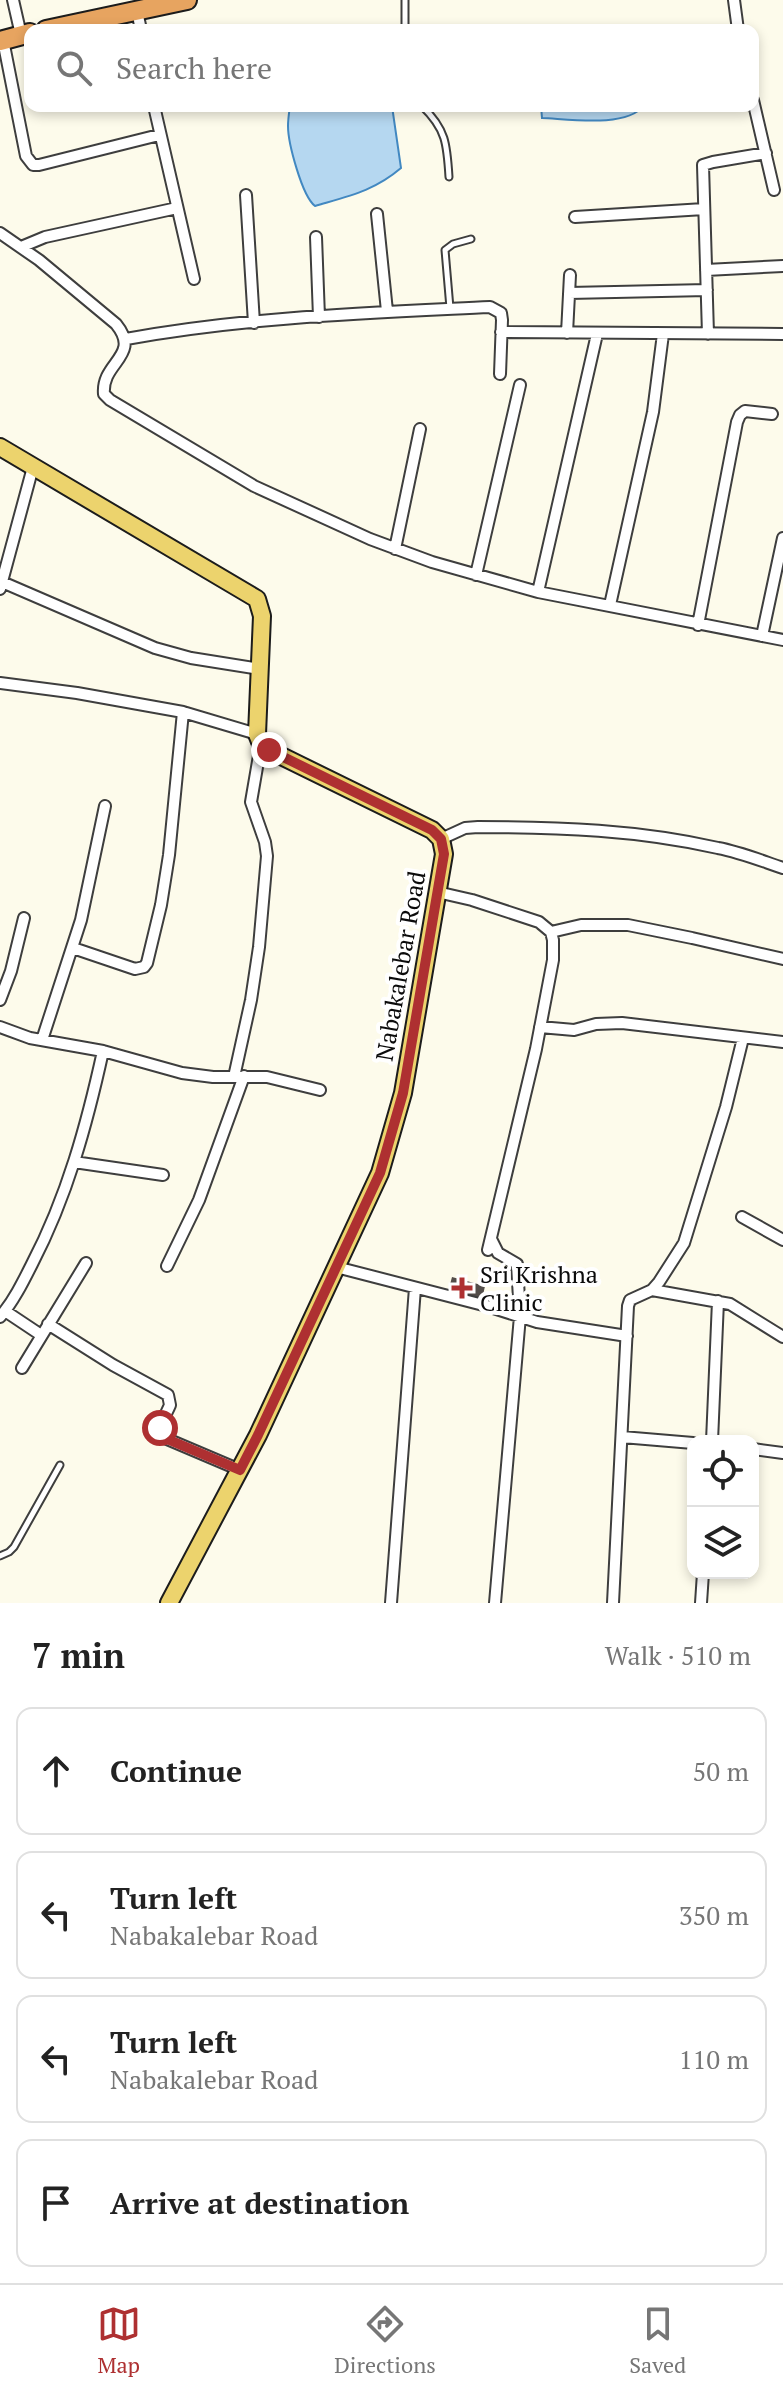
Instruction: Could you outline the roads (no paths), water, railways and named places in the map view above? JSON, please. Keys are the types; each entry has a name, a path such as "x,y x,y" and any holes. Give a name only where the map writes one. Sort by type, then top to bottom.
{"highway":[{"path":"108,24 139,21 176,1"}],"main road":[{"path":"0,447 257,599 262,616 259,739 269,750 432,830 441,839"},
{"name":"Nabakalebar Road","path":"169,1603 240,1470 380,1173 403,1093 444,854 441,839"}],"street":[{"path":"13,0 26,156 33,165 159,135"},
{"path":"734,0 737,24"},
{"path":"155,112 194,279"},
{"path":"756,112 774,190"},
{"path":"708,334 703,165 766,153"},
{"path":"246,195 254,323"},
{"path":"21,247 45,237 177,208"},
{"path":"575,217 704,209"},
{"path":"377,214 387,311"},
{"path":"0,233 116,324 126,339 125,349 105,378 104,394 110,400 254,486 370,539 476,575 538,592 783,640"},
{"path":"316,237 319,317"},
{"path":"706,270 783,266"},
{"path":"567,333 570,275"},
{"path":"569,293 707,290"},
{"path":"126,339 387,311 490,307 501,313 500,374"},
{"path":"501,332 783,334"},
{"path":"538,592 597,334"},
{"path":"610,605 653,412 663,334"},
{"path":"476,575 520,385"},
{"path":"698,625 737,422 745,411 772,414"},
{"path":"395,549 420,429"},
{"path":"33,467 1,586 155,648 191,658 260,669"},
{"path":"762,636 783,538"},
{"path":"0,683 183,712 259,739 251,802 267,856 259,947 239,1077 199,1200 167,1266"},
{"path":"73,948 135,969 147,963 169,855 183,712"},
{"path":"42,1040 81,920 105,806"},
{"path":"441,839 465,828 569,827 661,836 721,848 783,868"},
{"path":"437,892 539,922 551,932 553,940 553,960 540,1027 490,1245 517,1264 520,1316 495,1603"},
{"path":"0,1000 11,971 24,918"},
{"path":"551,932 581,925 628,925 783,959"},
{"path":"540,1027 574,1030 596,1024 622,1023 783,1042"},
{"path":"0,1027 182,1073 280,1079 320,1090"},
{"path":"613,1603 628,1306 630,1300 652,1290 675,1257 690,1226 743,1038"},
{"path":"41,1335 3,1314 45,1240 62,1199 92,1100 103,1051"},
{"path":"74,1162 163,1175"},
{"path":"742,1217 783,1240"},
{"path":"22,1368 86,1263"},
{"path":"336,1267 559,1326 627,1336"},
{"path":"391,1603 415,1288"},
{"path":"652,1290 718,1301 741,1310 783,1337"},
{"path":"712,1435 718,1301"},
{"path":"48,1324 104,1360 168,1395 170,1405 160,1428 167,1439 240,1470"},
{"path":"622,1437 687,1442"},
{"path":"759,1450 783,1453"},
{"path":"701,1603 703,1579"}],"lane":[{"path":"405,0 405,24"},
{"path":"428,112 444,136 449,177"},
{"path":"450,309 445,250 453,244 471,239"},
{"path":"0,1556 14,1547 60,1465"}],"water":[{"path":"289,112 393,112 401,168 371,187 315,206 301,181 288,126"},
{"path":"542,112 636,112 596,121 542,118"}],"place":[{"name":"Sri Krishna Clinic","path":"462,1288"}]}
